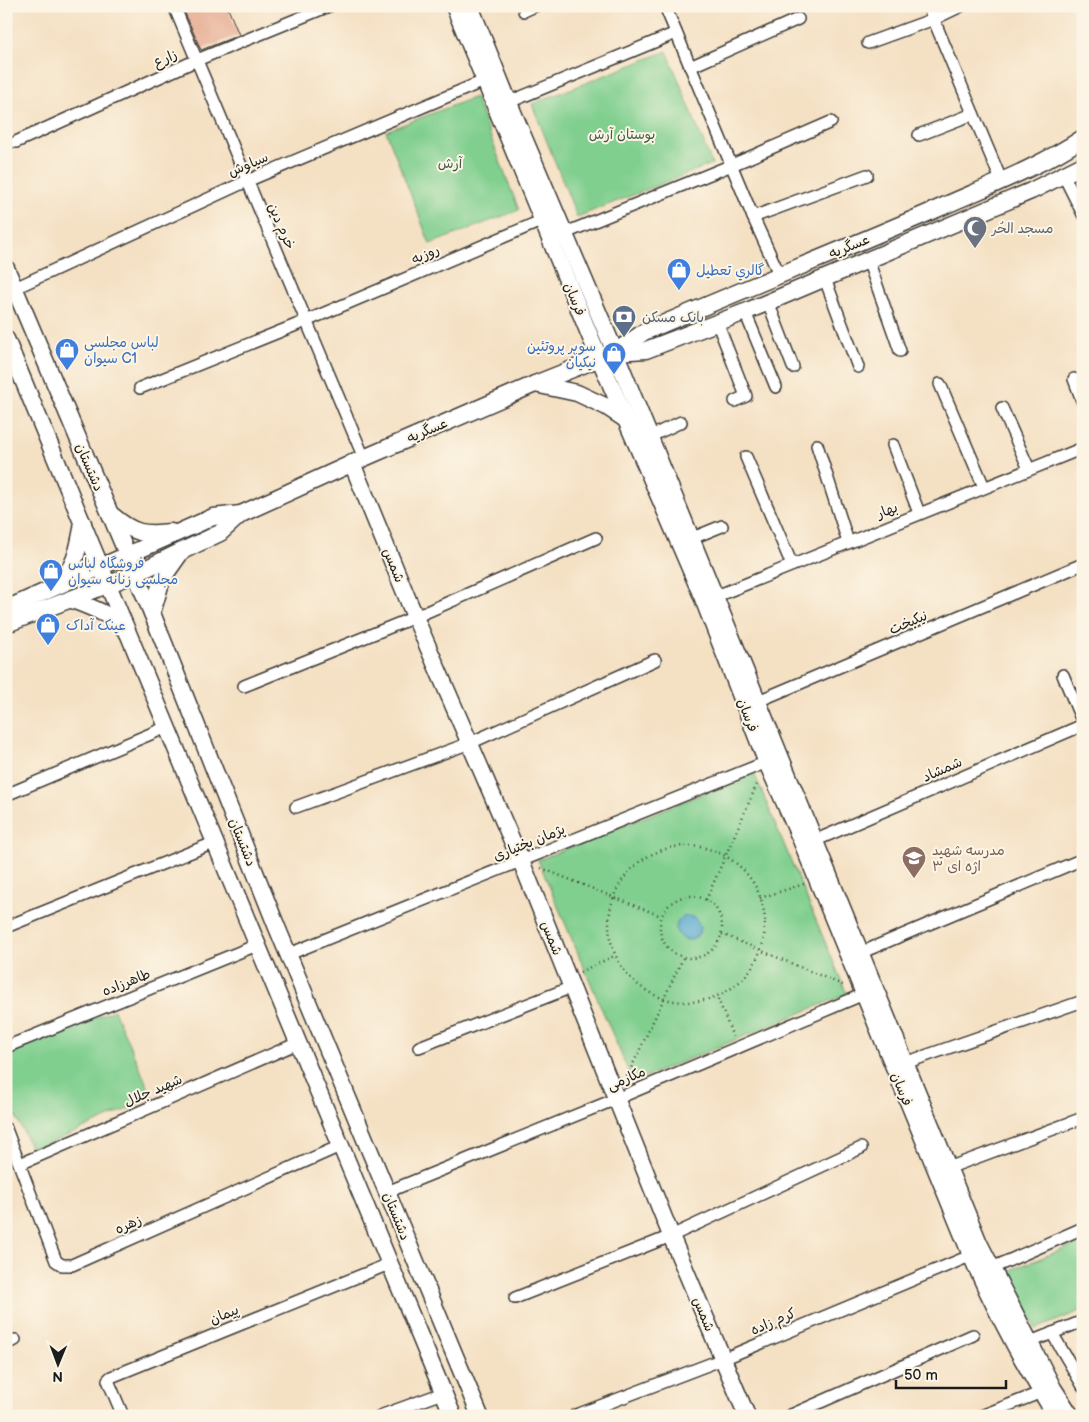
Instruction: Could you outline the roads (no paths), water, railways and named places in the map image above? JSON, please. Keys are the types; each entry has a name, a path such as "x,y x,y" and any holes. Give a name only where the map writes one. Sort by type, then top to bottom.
{"street":[{"name":"خرم دین","path":"174,6 306,321 358,460"},
{"name":"زارع","path":"16,142 197,60 329,6"},
{"name":"فرسان","path":"454,6 491,78 607,355 649,437 685,541"},
{"name":"فرسان","path":"470,6 491,78"},
{"path":"665,6 779,274"},
{"path":"928,6 1001,180"},
{"path":"868,43 934,19 961,6"},
{"path":"690,67 798,19"},
{"path":"502,105 676,33"},
{"name":"سیاوش","path":"15,288 247,180 491,78"},
{"path":"919,135 973,114"},
{"path":"557,236 732,165 831,122"},
{"name":"عسگریه","path":"6,622 12,622 135,574 220,533 241,514 358,460 607,355 644,332 893,228 1062,152 1083,138"},
{"name":"عسگریه","path":"607,355 646,350 745,312 1031,191 1083,165"},
{"path":"754,217 867,174"},
{"path":"1064,176 1083,214"},
{"name":"روزبه","path":"140,388 306,321 549,218"},
{"path":"868,260 900,351"},
{"name":"دشتستان","path":"6,268 152,613 288,954 480,1416"},
{"path":"825,279 858,367"},
{"path":"768,302 794,368"},
{"path":"745,312 776,387"},
{"path":"717,322 746,396 735,400"},
{"name":"دشتستان","path":"6,339 453,1416"},
{"name":"فرسان","path":"607,355 626,419 685,541 751,704 769,765 869,992 977,1253 992,1268 1053,1388 1071,1416"},
{"path":"1074,379 1083,404"},
{"path":"535,384 577,393 607,407 626,419"},
{"path":"940,384 984,487"},
{"path":"1002,408 1029,469"},
{"path":"649,437 680,422"},
{"path":"817,445 848,542"},
{"path":"893,445 918,513"},
{"name":"بهار","path":"709,599 918,513 1083,448"},
{"path":"746,457 792,565"},
{"name":"شمس","path":"358,460 416,617 470,743 528,864 570,982 616,1099 747,1416"},
{"path":"110,513 135,532 153,534 181,531"},
{"name":"عسگریه","path":"6,609 213,517 241,514"},
{"path":"54,587 72,567 77,553 83,521"},
{"path":"685,541 722,526"},
{"path":"244,686 416,617 596,538"},
{"path":"152,613 162,579 180,552"},
{"name":"نیکبخت","path":"751,704 1083,564"},
{"path":"70,600 102,612 121,625 128,633"},
{"path":"296,807 470,743 655,660"},
{"path":"1063,675 1083,724"},
{"name":"شمشاد","path":"814,842 1083,724"},
{"path":"6,795 167,727"},
{"name":"فرسان","path":"769,765 814,842 860,952 869,992 905,1063 948,1168 977,1253 984,1286 1056,1416"},
{"name":"پژمان بختیاری","path":"288,954 528,864 769,765"},
{"path":"6,927 216,842"},
{"path":"860,952 1083,859"},
{"name":"طاهرزاده","path":"6,1047 257,945"},
{"path":"419,1047 570,982"},
{"name":"مکارمی","path":"387,1192 616,1099 869,992"},
{"path":"905,1063 1083,1001"},
{"name":"شهید جلال","path":"20,1164 298,1043"},
{"path":"948,1168 1083,1118"},
{"name":"زهره","path":"6,1129 56,1261 62,1266 72,1265 340,1146"},
{"path":"515,1298 672,1236 861,1148"},
{"path":"992,1268 1083,1228"},
{"name":"کرم زاده","path":"574,1416 723,1358 977,1253"},
{"name":"پیمان","path":"123,1416 108,1380 111,1377 389,1264"},
{"path":"397,1282 420,1271"},
{"path":"1030,1342 1083,1321"},
{"path":"1052,1333 1083,1386"},
{"path":"788,1416 973,1335"},
{"path":"982,1416 1042,1392"},
{"path":"380,1416 443,1393"}],"water":[{"path":"688,916 696,920 700,928 696,936 688,940 680,936 676,928 680,920"}],"place":[{"name":"مسجد الحُر","path":"975,249"},
{"name":"گالري تعطيل","path":"679,291"},
{"name":"بانک مسکن","path":"624,338"},
{"name":"لباس مجلسی سیوان C1","path":"67,371"},
{"name":"سوپر پروتئین نیکیان","path":"614,375"},
{"name":"فروشگاه لباس مجلسی زنانه سیوان","path":"51,592"},
{"name":"عینک آداک","path":"48,646"},
{"name":"مدرسه شهید اژه ای ۳","path":"914,879"}],"park label":[{"name":"بوستان آرش","path":"622,134"},
{"name":"آرش","path":"450,163"}]}
